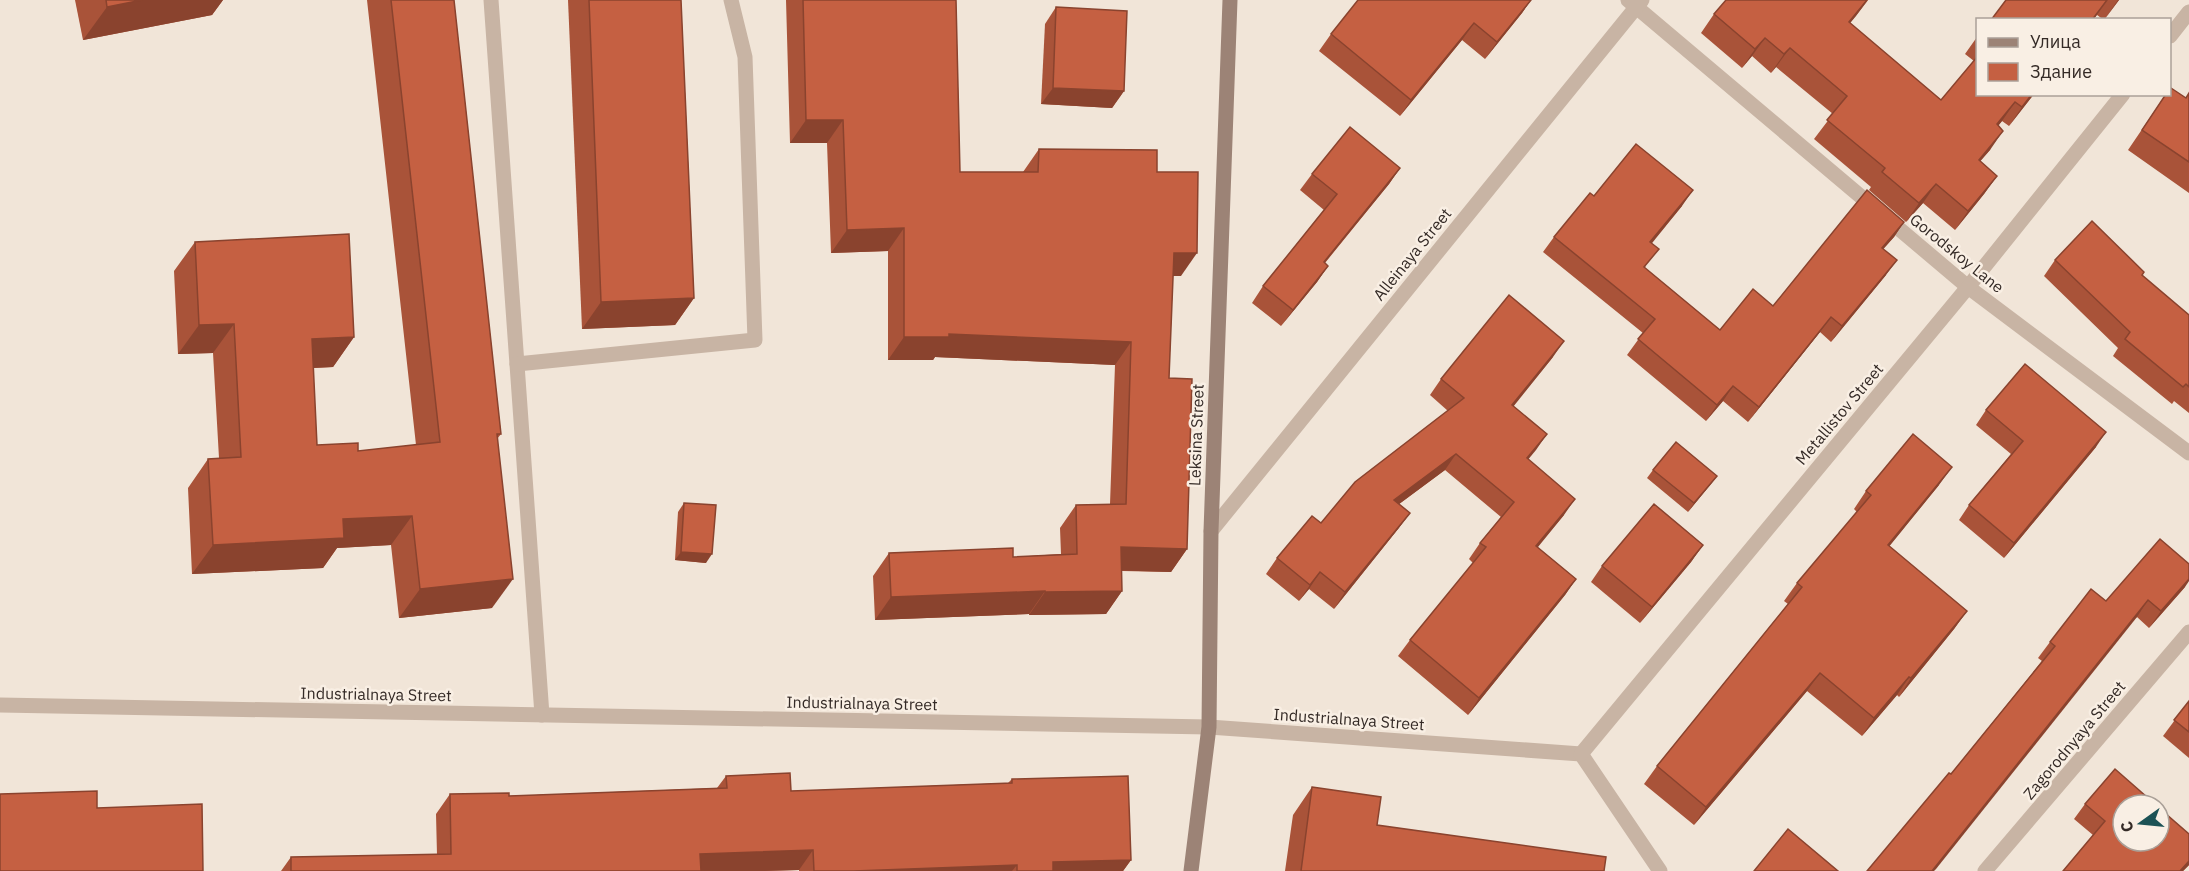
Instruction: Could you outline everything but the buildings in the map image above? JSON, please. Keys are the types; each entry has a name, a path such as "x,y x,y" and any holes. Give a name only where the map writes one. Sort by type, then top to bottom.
{"street":[{"path":"491,0 542,715"},
{"path":"517,364 755,340 745,57 731,0"},
{"name":"Leksina Street","path":"1191,871 1209,727 1211,531 1230,0"},
{"name":"Alleinaya Street","path":"1211,531 1635,2"},
{"name":"Gorodskoy Lane","path":"1635,2 1968,287 2189,453"},
{"path":"2171,34 2189,12"},
{"name":"Metallistov Street","path":"1581,754 1968,287 2120,96"},
{"name":"Zagorodnyaya Street","path":"1986,871 2189,632"},
{"name":"Industrialnaya Street","path":"0,705 1209,727 1581,754"},
{"path":"1581,754 1660,871"}]}
